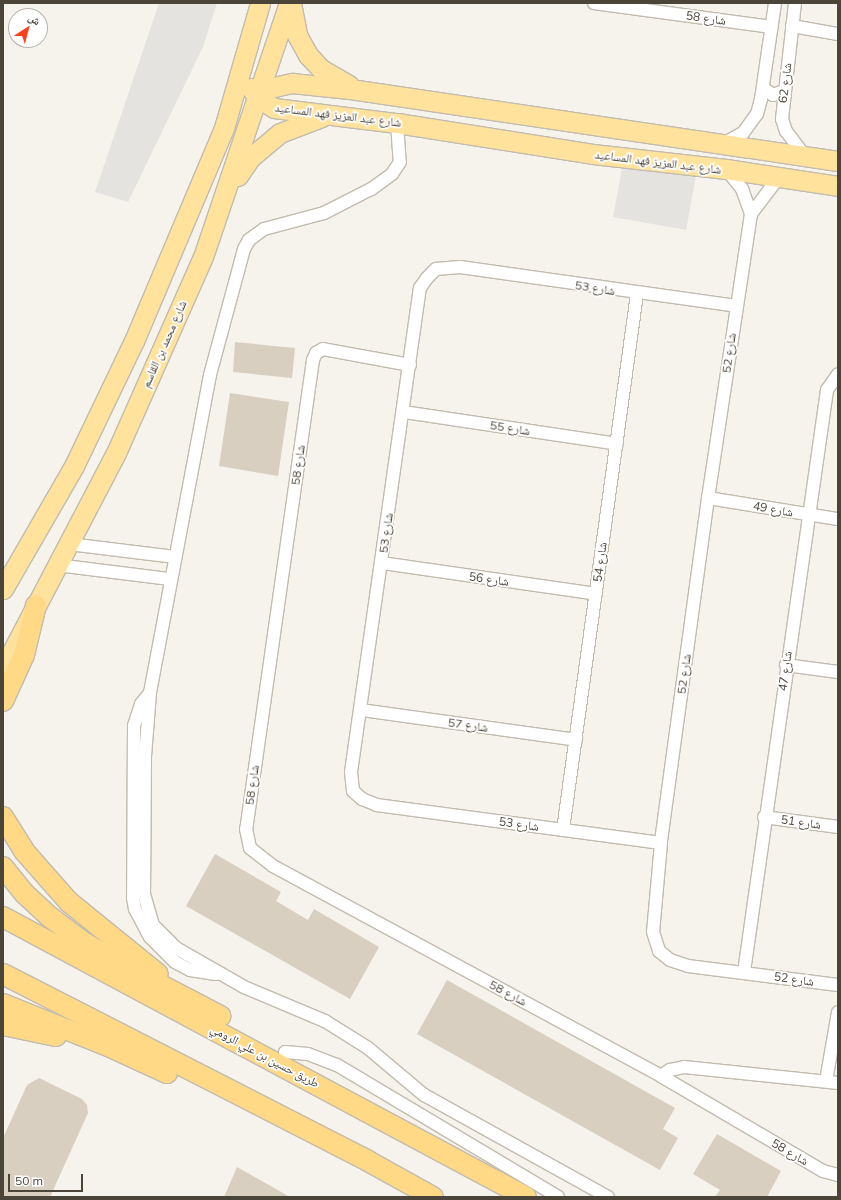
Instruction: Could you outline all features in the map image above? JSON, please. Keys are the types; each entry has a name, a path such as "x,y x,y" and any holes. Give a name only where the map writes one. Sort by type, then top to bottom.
{"highway":[{"path":"3,701 24,654 36,606"},
{"path":"3,817 24,851 69,902 186,998"},
{"path":"3,867 25,894 50,917 80,940 115,961 285,1052 350,1090 405,1130"},
{"path":"3,887 25,894"},
{"name":"طريق حسين بن علي الرومي","path":"5,918 405,1130 526,1197"},
{"path":"3,974 368,1161 433,1197"},
{"path":"3,1004 145,1062 414,1197"},
{"path":"3,1011 52,1023"},
{"path":"3,1025 36,1031 145,1062"}],"main road":[{"path":"3,589 77,459 134,341 224,128 260,3"},
{"path":"290,3 297,35 308,55 321,69 357,90"},
{"name":"شارع محمد بن القاسم","path":"3,669 116,453 203,257 290,3"},
{"path":"224,128 240,108 258,98 247,79 245,59"},
{"name":"شارع عبد العزيز فهد المساعيد","path":"838,160 599,127 357,90 292,83 270,88 258,98 274,108 397,123 593,154 726,170 838,186"},
{"path":"226,193 250,158 265,144 298,125 330,114"},
{"path":"593,154 588,149 588,135 599,127"}],"street":[{"name":"شارع 58","path":"594,3 771,27"},
{"name":"شارع 62","path":"723,144 743,133 757,114 763,88 775,3"},
{"name":"شارع 62","path":"795,3 782,118 786,131 805,156"},
{"path":"792,26 838,34"},
{"path":"763,88 773,95 784,91"},
{"path":"397,123 400,162 392,174 365,192 324,213 264,230 255,234 244,248 210,375 170,579 150,693 145,756 144,882 146,905 154,925 167,942 220,975 324,1021 368,1048 424,1095 595,1194 608,1197"},
{"name":"شارع 52","path":"726,170 742,189 751,214"},
{"name":"شارع 52","path":"779,177 751,214 708,498 661,843 653,932 659,951 670,960 688,966 838,985"},
{"name":"شارع 53","path":"661,843 377,805 362,799 353,791 351,772 404,412 420,288 436,269 460,267 637,294 736,306"},
{"name":"شارع 54","path":"563,830 637,294"},
{"name":"شارع 58","path":"410,365 323,349 316,353 313,360 246,829 250,848 274,866 661,1076 823,1172 838,1175"},
{"name":"شارع 47","path":"744,972 764,817 810,515 827,390 838,374"},
{"name":"شارع 55","path":"404,412 617,444"},
{"name":"شارع 49","path":"708,498 838,519"},
{"path":"68,544 175,558"},
{"name":"شارع 56","path":"382,563 596,594"},
{"path":"57,565 170,579"},
{"path":"786,665 838,672"},
{"name":"شارع 57","path":"361,710 576,740"},
{"name":"شارع 51","path":"764,817 838,827"},
{"path":"661,1076 670,1070 684,1067 832,1082 838,1012"},
{"path":"285,1052 308,1054 336,1065 558,1197"}],"shaded area":[{"path":"159,3 217,3 203,47 128,202 95,192"},
{"path":"623,163 696,176 686,230 613,217"}],"building":[{"path":"235,342 295,348 292,378 233,372"},
{"path":"230,393 289,402 278,476 219,466"},
{"path":"215,854 281,892 276,901 308,920 314,909 379,947 350,999 186,906"},
{"path":"447,980 675,1108 663,1129 678,1138 660,1170 417,1034"},
{"path":"39,1078 82,1099 87,1105 88,1113 50,1197 3,1197 3,1138 27,1085"},
{"path":"717,1134 781,1171 767,1197 715,1197 720,1190 693,1174"},
{"path":"237,1167 290,1197 224,1197"}]}
